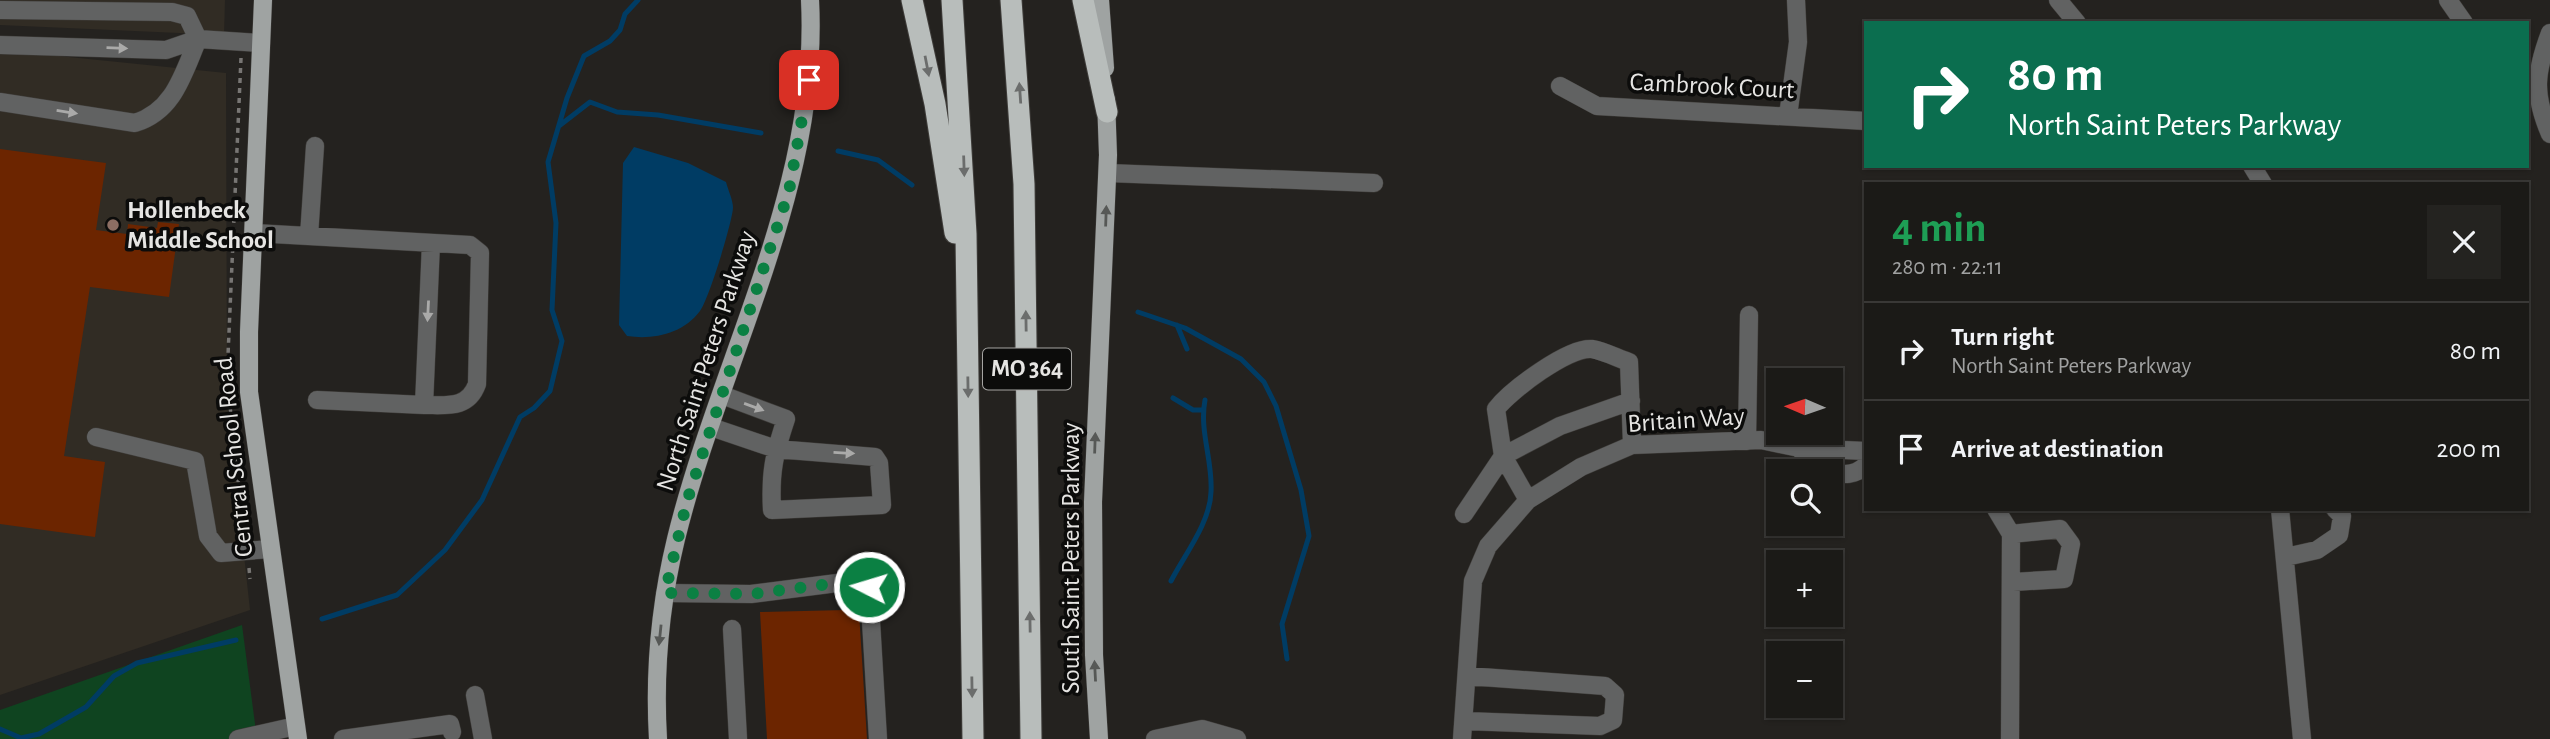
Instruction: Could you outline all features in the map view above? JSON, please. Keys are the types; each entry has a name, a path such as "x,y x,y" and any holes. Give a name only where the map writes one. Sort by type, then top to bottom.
{"highway":[{"path":"912,0 935,104 967,319"},
{"name":"MO 364","path":"952,0 963,136 973,739"},
{"name":"MO 364","path":"1011,0 1024,184 1031,739"},
{"path":"1083,0 1107,112"}],"main road":[{"name":"Central School Road","path":"263,0 249,392 297,732"},
{"name":"North Saint Peters Parkway","path":"657,739 657,667 665,593 687,501 789,191 807,102 811,58 810,0"},
{"name":"South Saint Peters Parkway","path":"1099,739 1093,627 1093,502 1108,173 1100,0"}],"street":[{"path":"1788,116 1798,42 1796,0"},
{"path":"2058,0 2075,21"},
{"path":"2448,0 2463,21"},
{"path":"0,10 81,6 172,12 187,16 198,39 173,96 153,117 135,123 0,102"},
{"path":"2550,33 2532,74 2539,109 2550,134"},
{"path":"0,45 166,50 198,39 261,43"},
{"name":"Cambrook Court","path":"1560,86 1597,106 1864,121"},
{"path":"309,236 315,146"},
{"path":"1108,173 1374,183"},
{"path":"254,233 470,244 480,253 477,384 472,397 460,404 424,405 317,400"},
{"path":"424,405 431,243"},
{"path":"1747,441 1749,315"},
{"path":"1528,500 1503,456 1496,409 1509,392 1556,361 1590,349 1629,362 1632,445"},
{"path":"711,427 776,449 875,457 879,463 882,505 772,510 770,471 776,449 786,419 722,395"},
{"path":"1464,514 1503,456 1560,426 1631,401"},
{"path":"96,437 195,461 208,536 221,553 270,549"},
{"name":"Britain Way","path":"1464,730 1473,581 1488,546 1528,500 1581,467 1632,445 1747,441 1799,448 1864,451"},
{"path":"1799,448 1807,458 1822,468 1844,474 1864,467"},
{"path":"1997,511 2011,534 2013,582 2010,739"},
{"path":"2280,511 2302,739"},
{"path":"2286,556 2317,550 2339,535 2342,516 2337,511"},
{"path":"2011,534 2060,529 2071,544 2064,579 2013,582"},
{"path":"665,593 751,594 845,582 869,587 877,739"},
{"path":"732,629 738,739"},
{"path":"1464,730 1600,726 1613,720 1615,695 1605,685 1468,676"},
{"path":"475,695 483,739"},
{"path":"344,739 450,724 452,732"},
{"path":"1156,739 1202,729 1237,739"},
{"path":"238,739 297,732"}],"shaded area":[{"path":"0,0 225,0 224,35 0,25"},
{"name":"Hollenbeck Middle School","path":"0,50 226,73 227,399 250,610 0,695"}],"green space":[{"path":"242,625 257,739 0,739 0,710"}],"water":[{"path":"634,147 688,163 726,182 733,208 720,261 700,311 676,330 647,337 627,336 619,325 623,163"}],"building":[{"path":"0,149 106,163 96,230 127,234 128,224 157,228 158,222 179,224 169,297 90,287 64,456 105,462 95,537 0,524"},
{"path":"858,596 867,739 767,739 760,612 845,610 843,598"}],"waterway":[{"path":"322,619 397,595 445,550 482,500 520,417 534,408 550,391 562,341 552,310 556,223 548,162 567,98 584,56 610,41 620,30 625,14 638,0"},
{"path":"559,126 590,102 617,112 658,115 761,133"},
{"path":"838,151 878,160 912,185"},
{"path":"1138,312 1185,328 1241,359 1264,382 1276,406 1301,490 1309,536 1282,624 1287,659"},
{"path":"1177,325 1187,349"},
{"path":"1173,398 1193,410 1203,410"},
{"path":"1171,581 1202,527 1210,504 1211,480 1204,423 1205,400"},
{"path":"0,729 21,738 39,734 86,707 114,676 137,663 236,640"}],"place":[{"name":"Hollenbeck Middle School","path":"113,225"}],"route":[{"path":"809,80 802,134 789,191 687,501 665,593 738,595 845,582 869,587"}]}
